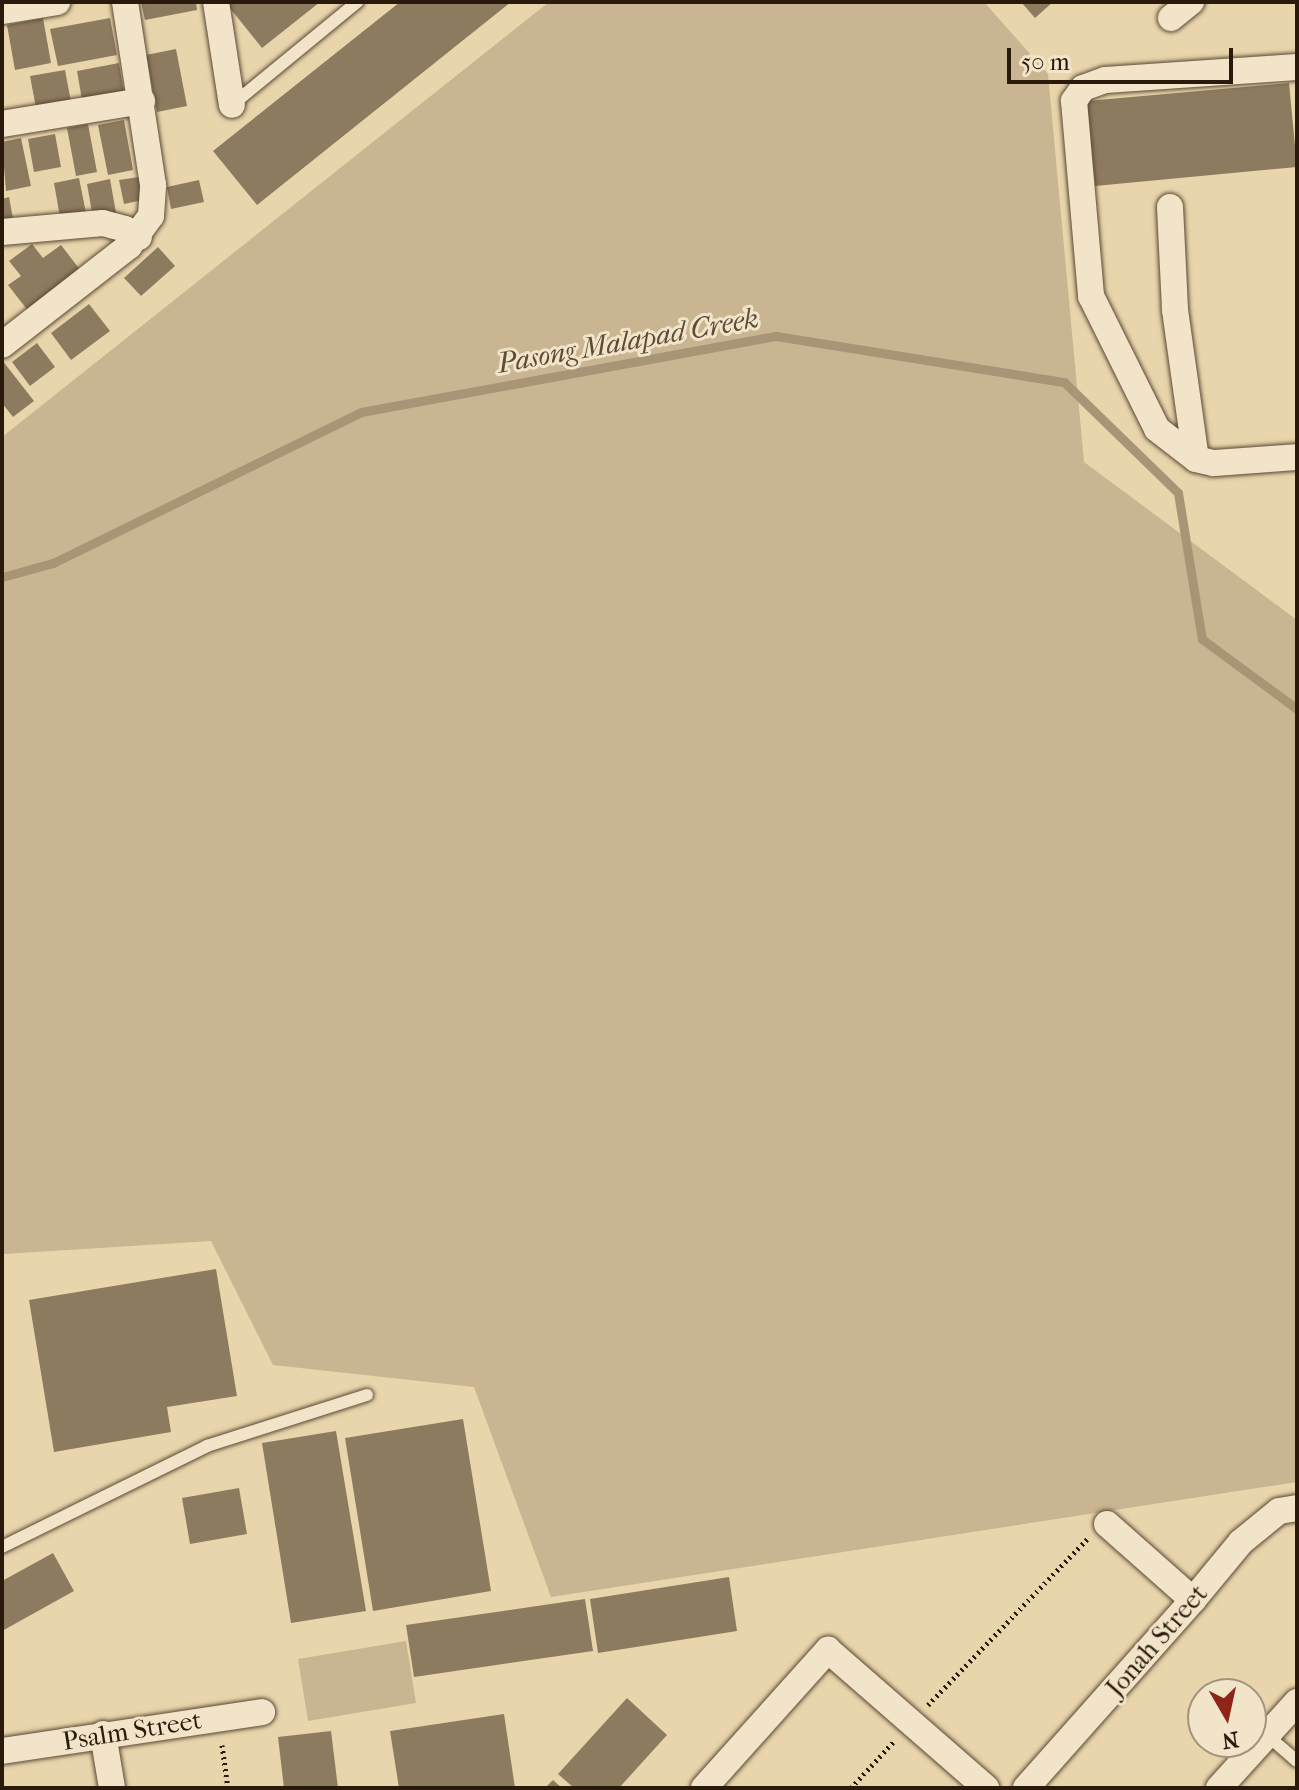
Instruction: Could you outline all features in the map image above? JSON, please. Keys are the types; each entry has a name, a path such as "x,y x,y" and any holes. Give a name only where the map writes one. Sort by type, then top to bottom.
{"street":[{"path":"2,11 57,2"},
{"path":"2,345 139,237 151,216 153,194 142,101 125,2"},
{"path":"216,2 232,105"},
{"path":"1297,67 1105,80 1083,88 1074,101 1091,296 1157,429 1196,459 1214,463 1297,457"},
{"path":"2,124 142,101"},
{"path":"1170,207 1175,310 1196,459"},
{"path":"2,232 103,223 139,237"},
{"name":"Jonah Street","path":"1026,1788 1241,1542 1279,1511 1297,1508"},
{"path":"1107,1524 1193,1600"},
{"path":"704,1788 828,1650 986,1788"},
{"path":"1219,1788 1297,1702"},
{"name":"Psalm Street","path":"2,1751 262,1712"},
{"path":"103,1734 112,1788"}],"lane":[{"path":"232,105 357,2"},
{"path":"2,1547 207,1446 367,1395"},
{"path":"1268,1736 1297,1761"}],"path":[{"path":"851,1788 1079,1545 1107,1524"},
{"path":"219,1718 228,1788"}],"shaded area":[{"path":"549,2 984,2 1048,74 1084,462 1297,620 1297,1482 551,1597 474,1387 273,1365 211,1241 4,1254 2,1257 2,437"},
{"path":"406,1641 416,1703 308,1721 298,1659"}],"building":[{"path":"141,2 196,2 197,10 145,20"},
{"path":"225,2 320,2 262,48"},
{"path":"400,2 511,2 257,205 213,151"},
{"path":"1021,2 1053,2 1035,18"},
{"path":"43,18 51,63 15,70 7,25"},
{"path":"110,18 117,55 58,66 50,29"},
{"path":"176,49 187,106 157,112 146,55"},
{"path":"119,63 124,93 82,100 77,71"},
{"path":"65,70 72,107 37,113 30,76"},
{"path":"1289,83 1297,167 1095,186 1087,101"},
{"path":"124,120 133,170 108,175 98,125"},
{"path":"88,124 97,172 76,176 67,128"},
{"path":"55,134 61,167 34,172 28,139"},
{"path":"21,138 31,186 6,191 2,142"},
{"path":"139,177 143,200 124,204 119,180"},
{"path":"79,178 87,218 61,223 54,183"},
{"path":"110,179 116,213 93,218 87,184"},
{"path":"199,180 204,202 171,209 167,187"},
{"path":"9,197 14,224 2,226 2,199"},
{"path":"32,244 43,258 61,245 81,271 29,312 8,285 21,276 9,261"},
{"path":"158,247 175,266 141,296 124,278"},
{"path":"89,304 110,331 71,360 51,333"},
{"path":"37,343 55,367 30,386 12,362"},
{"path":"2,360 34,401 13,417 2,403"},
{"path":"216,1269 237,1396 167,1407 171,1432 54,1452 29,1300"},
{"path":"463,1419 491,1591 373,1611 345,1438"},
{"path":"336,1431 366,1611 291,1623 262,1443"},
{"path":"239,1488 247,1534 190,1544 182,1498"},
{"path":"53,1553 74,1591 2,1631 2,1581"},
{"path":"729,1577 737,1631 598,1653 590,1599"},
{"path":"585,1599 593,1651 414,1677 406,1625"},
{"path":"627,1698 667,1735 619,1788 574,1788 558,1774"},
{"path":"504,1714 515,1788 399,1788 390,1731"},
{"path":"331,1731 338,1788 284,1788 278,1737"},
{"path":"553,1780 562,1788 545,1788"}],"waterway":[{"name":"Pasong Malapad Creek","path":"2,577 53,563 361,412 776,336 1064,382 1178,493 1202,639 1297,709"}]}
